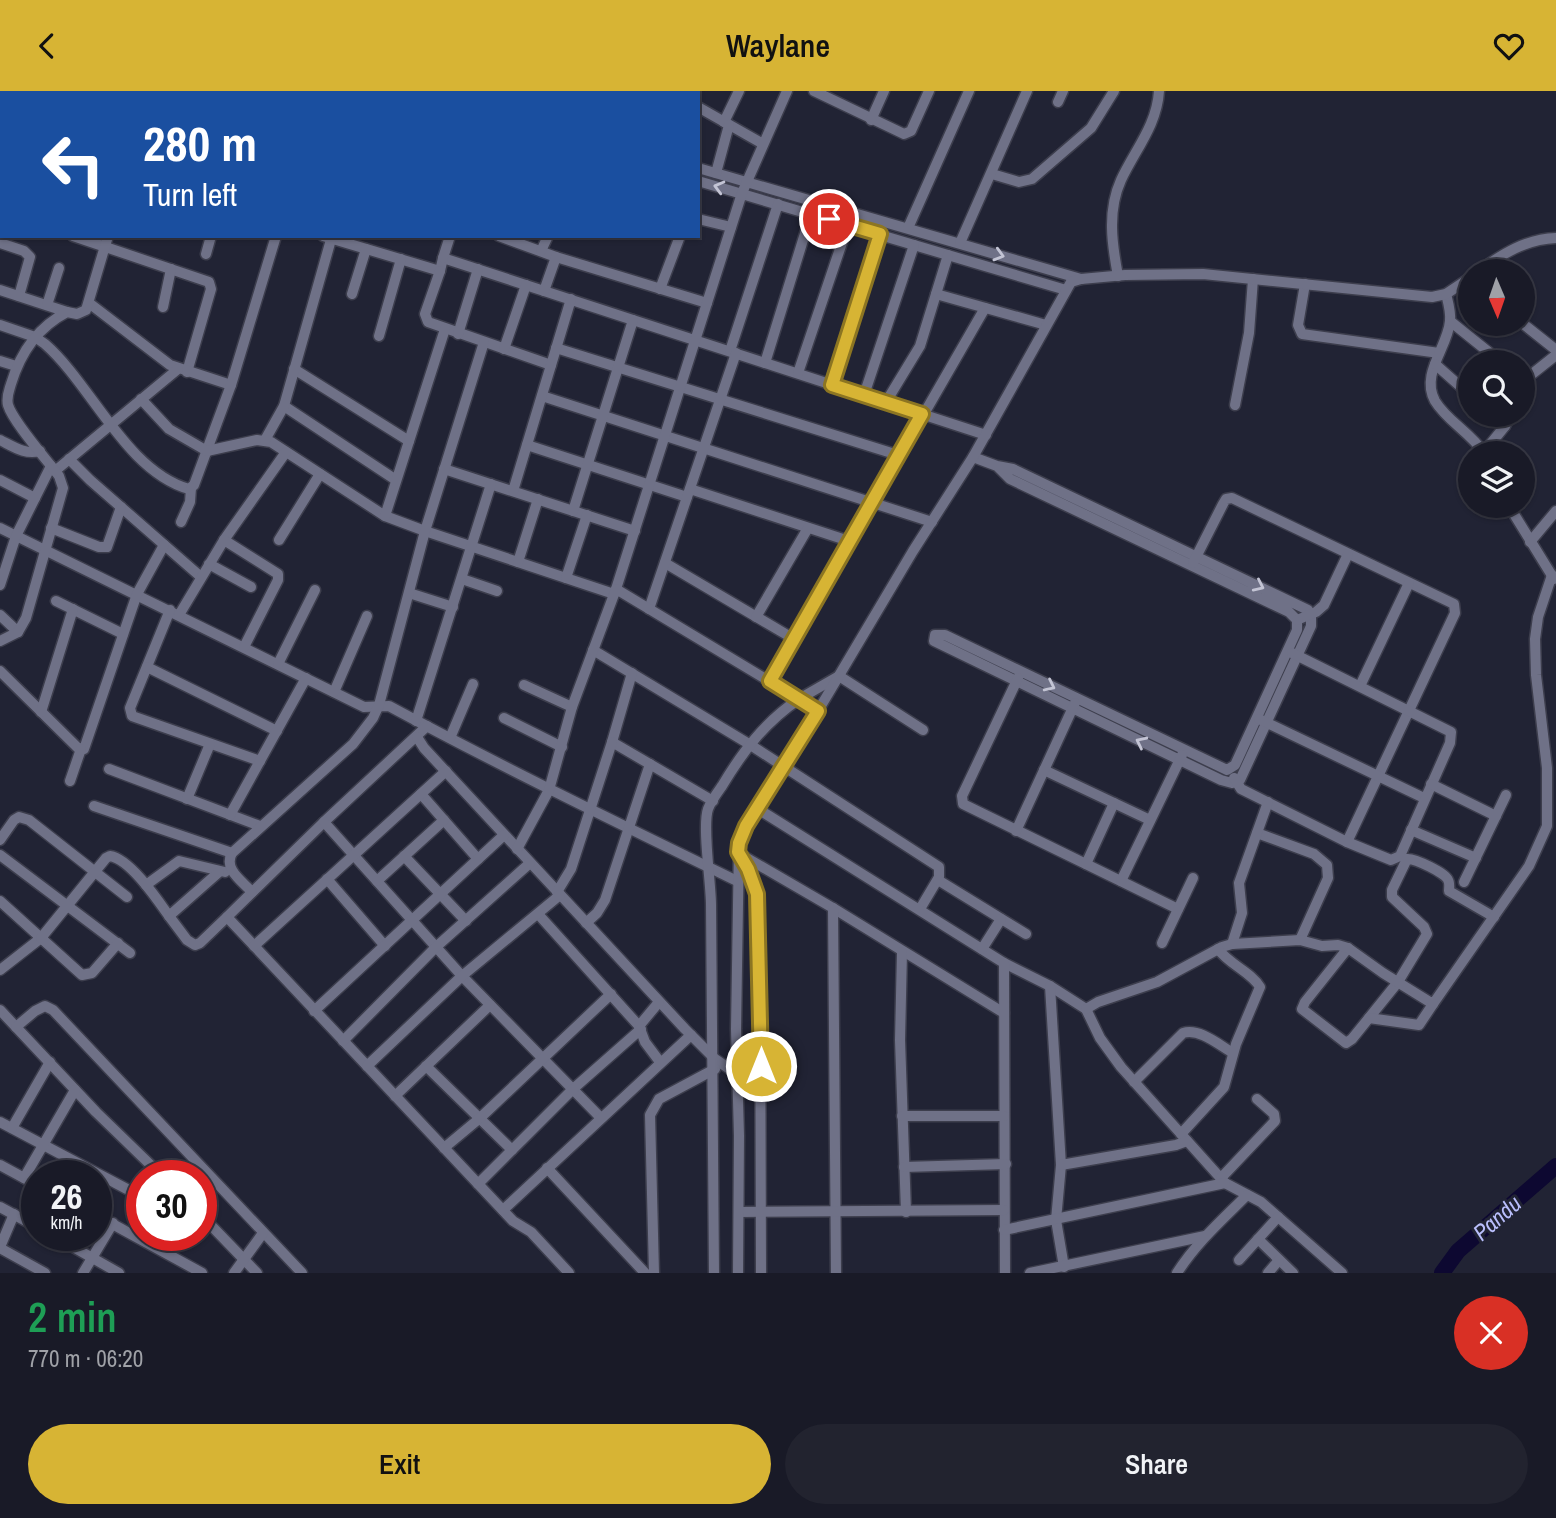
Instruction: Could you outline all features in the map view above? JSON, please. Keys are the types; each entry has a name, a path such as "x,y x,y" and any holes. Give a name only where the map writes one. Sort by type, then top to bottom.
{"street":[{"path":"716,173 727,123 739,91"},
{"path":"517,849 549,790 572,707 635,531 742,193 787,91"},
{"path":"814,91 835,96 871,120 898,133 907,134 911,131 929,91"},
{"path":"871,120 884,91"},
{"path":"908,228 969,91"},
{"path":"960,243 1027,91"},
{"path":"992,174 1019,182 1032,179 1091,128 1114,91"},
{"path":"1118,276 1112,226 1115,199 1121,181 1155,114 1159,91"},
{"path":"700,110 763,144"},
{"path":"700,169 1081,279"},
{"path":"700,182 1066,290"},
{"path":"649,609 720,400 778,204"},
{"path":"765,363 811,214"},
{"path":"700,219 731,227"},
{"path":"799,373 848,225"},
{"path":"832,385 880,234"},
{"path":"0,585 16,535 53,468 69,459 182,370 211,285 205,280 106,242 84,238"},
{"path":"206,254 210,238"},
{"path":"181,522 190,502 191,488 231,385 275,238"},
{"path":"265,440 284,406 329,238"},
{"path":"332,238 440,271"},
{"path":"449,238 425,319 431,325 551,365"},
{"path":"505,238 556,257 707,303"},
{"path":"541,251 547,238"},
{"path":"660,289 679,238"},
{"path":"1497,259 1528,242 1556,238"},
{"path":"0,241 29,254 30,260 19,296"},
{"path":"0,290 66,312 83,313 89,303 106,242"},
{"path":"864,395 914,245"},
{"path":"352,294 366,249"},
{"path":"886,402 920,346 948,255"},
{"path":"544,291 556,257"},
{"path":"443,258 986,435"},
{"path":"379,336 401,259"},
{"path":"47,305 59,268"},
{"path":"163,307 171,269"},
{"path":"458,334 478,269"},
{"path":"738,1273 739,843 746,826 973,457 1071,282 1118,276 1203,274 1432,297 1446,294 1458,286"},
{"path":"1235,405 1250,333 1253,279"},
{"path":"1305,284 1298,325 1302,334 1437,358 1458,382"},
{"path":"504,349 526,285"},
{"path":"936,294 1046,325"},
{"path":"1446,294 1450,321 1431,384 1435,400 1473,441"},
{"path":"513,491 571,299"},
{"path":"89,303 182,370 231,385"},
{"path":"770,681 985,308"},
{"path":"0,641 18,632 26,618 63,488 53,468 7,403 16,366 41,330 66,312"},
{"path":"573,511 633,320"},
{"path":"1450,321 1458,327"},
{"path":"0,325 36,337 52,350 111,424 154,472 185,489 191,488"},
{"path":"385,516 445,329"},
{"path":"1535,334 1556,353 1535,371"},
{"path":"1470,336 1487,350"},
{"path":"169,916 225,870 232,853 353,744 373,718 379,705 425,531 484,342"},
{"path":"556,348 898,455"},
{"path":"0,361 16,366"},
{"path":"294,369 409,441"},
{"path":"542,396 932,522"},
{"path":"142,399 169,429 207,451 265,440 385,516 566,578 615,591 818,711"},
{"path":"284,406 396,480"},
{"path":"1493,441 1504,427"},
{"path":"0,440 22,451 40,451"},
{"path":"527,445 650,485 689,493 849,541"},
{"path":"260,761 132,716 130,708 174,612 201,577 286,451"},
{"path":"973,457 1013,469 1289,612 1297,620 1293,653"},
{"path":"69,459 201,577"},
{"path":"444,469 635,531"},
{"path":"279,540 320,474"},
{"path":"0,480 35,498"},
{"path":"416,721 491,484"},
{"path":"1194,561 1226,499 1232,498 1450,600 1455,608 1347,842"},
{"path":"518,562 538,499"},
{"path":"51,528 99,547 107,547 121,507"},
{"path":"1531,542 1556,511"},
{"path":"566,578 587,516"},
{"path":"1369,1018 1419,1025 1529,866 1546,827 1548,782 1535,639 1538,617 1554,578 1517,518"},
{"path":"0,528 334,692 369,708 389,706 549,790 737,881"},
{"path":"756,617 808,528"},
{"path":"224,540 278,574 278,580 244,647"},
{"path":"70,781 81,749 86,745 136,594 164,545"},
{"path":"1297,620 1311,615 1324,605 1348,554"},
{"path":"1194,561 1303,606 1311,615 1311,626 1293,653 1261,720 1232,769 1235,782 1241,789 1347,842 1391,860 1400,856 1450,743 1451,732 1293,653"},
{"path":"665,563 794,639"},
{"path":"209,564 251,587"},
{"path":"462,579 497,591"},
{"path":"1360,686 1409,583"},
{"path":"278,664 315,590"},
{"path":"409,593 453,607"},
{"path":"56,601 123,634"},
{"path":"41,712 73,610"},
{"path":"0,615 18,632"},
{"path":"334,692 367,617"},
{"path":"1019,677 937,645 934,641 935,635 945,635 1019,677 1182,755 1222,769 1232,769"},
{"path":"593,650 749,744 939,867 937,880 920,909"},
{"path":"147,667 277,731"},
{"path":"0,671 81,749"},
{"path":"367,1066 462,976 559,894 571,869 632,673"},
{"path":"714,1273 715,1064 706,824 708,809 759,732 799,699 839,676"},
{"path":"839,676 923,730"},
{"path":"1019,677 961,800 966,807 1178,909"},
{"path":"230,815 306,678"},
{"path":"450,738 473,684"},
{"path":"524,685 572,707"},
{"path":"1016,831 1074,704"},
{"path":"504,718 562,747"},
{"path":"1261,720 1424,797"},
{"path":"1182,755 1227,783 1235,782 1242,776 1261,720"},
{"path":"0,970 41,939 106,858 113,856 146,885 187,940 200,943 427,726"},
{"path":"417,737 715,1064 737,1073"},
{"path":"612,742 713,801"},
{"path":"187,799 209,744"},
{"path":"1121,881 1182,755"},
{"path":"586,923 597,913 605,900 650,764"},
{"path":"109,769 260,826"},
{"path":"1044,770 1150,820"},
{"path":"254,946 446,771"},
{"path":"1431,784 1496,816"},
{"path":"421,794 478,859"},
{"path":"1464,883 1506,795"},
{"path":"1232,944 1242,912 1239,883 1268,802"},
{"path":"1086,864 1114,803"},
{"path":"94,806 232,853"},
{"path":"758,809 1004,963 1050,986 1086,1009 1100,1038 1135,1082 1223,1180 1261,1202 1342,1273"},
{"path":"0,840 14,820 23,817 127,897"},
{"path":"377,881 444,820"},
{"path":"324,822 462,976 600,1117"},
{"path":"1411,829 1476,858"},
{"path":"1257,833 1314,855 1327,865 1328,878 1300,940"},
{"path":"314,1011 505,835"},
{"path":"738,852 1004,1013"},
{"path":"738,852 748,869 757,894 761,1273"},
{"path":"0,855 130,953"},
{"path":"404,856 466,921"},
{"path":"1348,948 1302,1009 1346,1043 1398,982 1427,935 1424,927 1393,901 1392,890 1407,859 1413,859 1445,876 1450,891 1494,917"},
{"path":"146,885 178,861 225,870 252,892"},
{"path":"343,1041 436,947 530,863"},
{"path":"1162,943 1194,878"},
{"path":"327,879 385,946"},
{"path":"937,880 1026,934"},
{"path":"0,901 82,975 92,972 118,943"},
{"path":"833,908 836,1273"},
{"path":"538,914 640,1028 645,1042 660,1062"},
{"path":"227,917 478,1184 513,1220 531,1232 569,1273"},
{"path":"982,949 1002,919"},
{"path":"712,934 737,933"},
{"path":"1086,1009 1098,1002 1157,982 1232,944 1300,940 1322,946 1338,945 1348,948 1433,1004"},
{"path":"1061,1164 1176,1145 1221,1091 1233,1053 1260,987 1256,981 1228,962 1218,949"},
{"path":"902,951 902,1116 906,1212"},
{"path":"1004,963 1005,1273"},
{"path":"1050,986 1061,1164 1056,1220 1065,1267"},
{"path":"444,1148 480,1118 611,994"},
{"path":"478,1184 573,1089 640,1028 659,1002"},
{"path":"395,1096 490,1005"},
{"path":"16,1027 35,1010 46,1006 53,1010 302,1273"},
{"path":"0,1010 146,1160"},
{"path":"1135,1082 1188,1031 1197,1032 1233,1053"},
{"path":"503,1209 691,1035"},
{"path":"12,1128 50,1062"},
{"path":"654,1273 650,1115 659,1099 715,1064"},
{"path":"426,1066 512,1150"},
{"path":"34,1160 75,1090"},
{"path":"1004,1230 1223,1180 1275,1121 1274,1114 1257,1099"},
{"path":"902,1116 1004,1116"},
{"path":"0,1122 126,1189"},
{"path":"904,1167 1006,1164"},
{"path":"0,1165 21,1176"},
{"path":"547,1168 645,1273"},
{"path":"1177,1273 1205,1236 1247,1195"},
{"path":"0,1207 21,1217"},
{"path":"739,1212 1004,1210"},
{"path":"14,1213 0,1248 45,1273"},
{"path":"1239,1260 1278,1217"},
{"path":"83,1273 113,1223 126,1229"},
{"path":"217,1231 257,1273"},
{"path":"234,1273 263,1233"},
{"path":"1030,1273 1205,1236"},
{"path":"1258,1239 1293,1273"},
{"path":"79,1251 119,1273"},
{"path":"168,1251 202,1273"},
{"path":"1268,1273 1279,1260"}],"waterway":[{"name":"Pandu","path":"1442,1273 1458,1251 1556,1166"}],"route":[{"path":"761,1066 757,894 748,869 738,852 739,843 746,826 818,711 770,681 922,414 832,385 880,234 829,219"}]}
